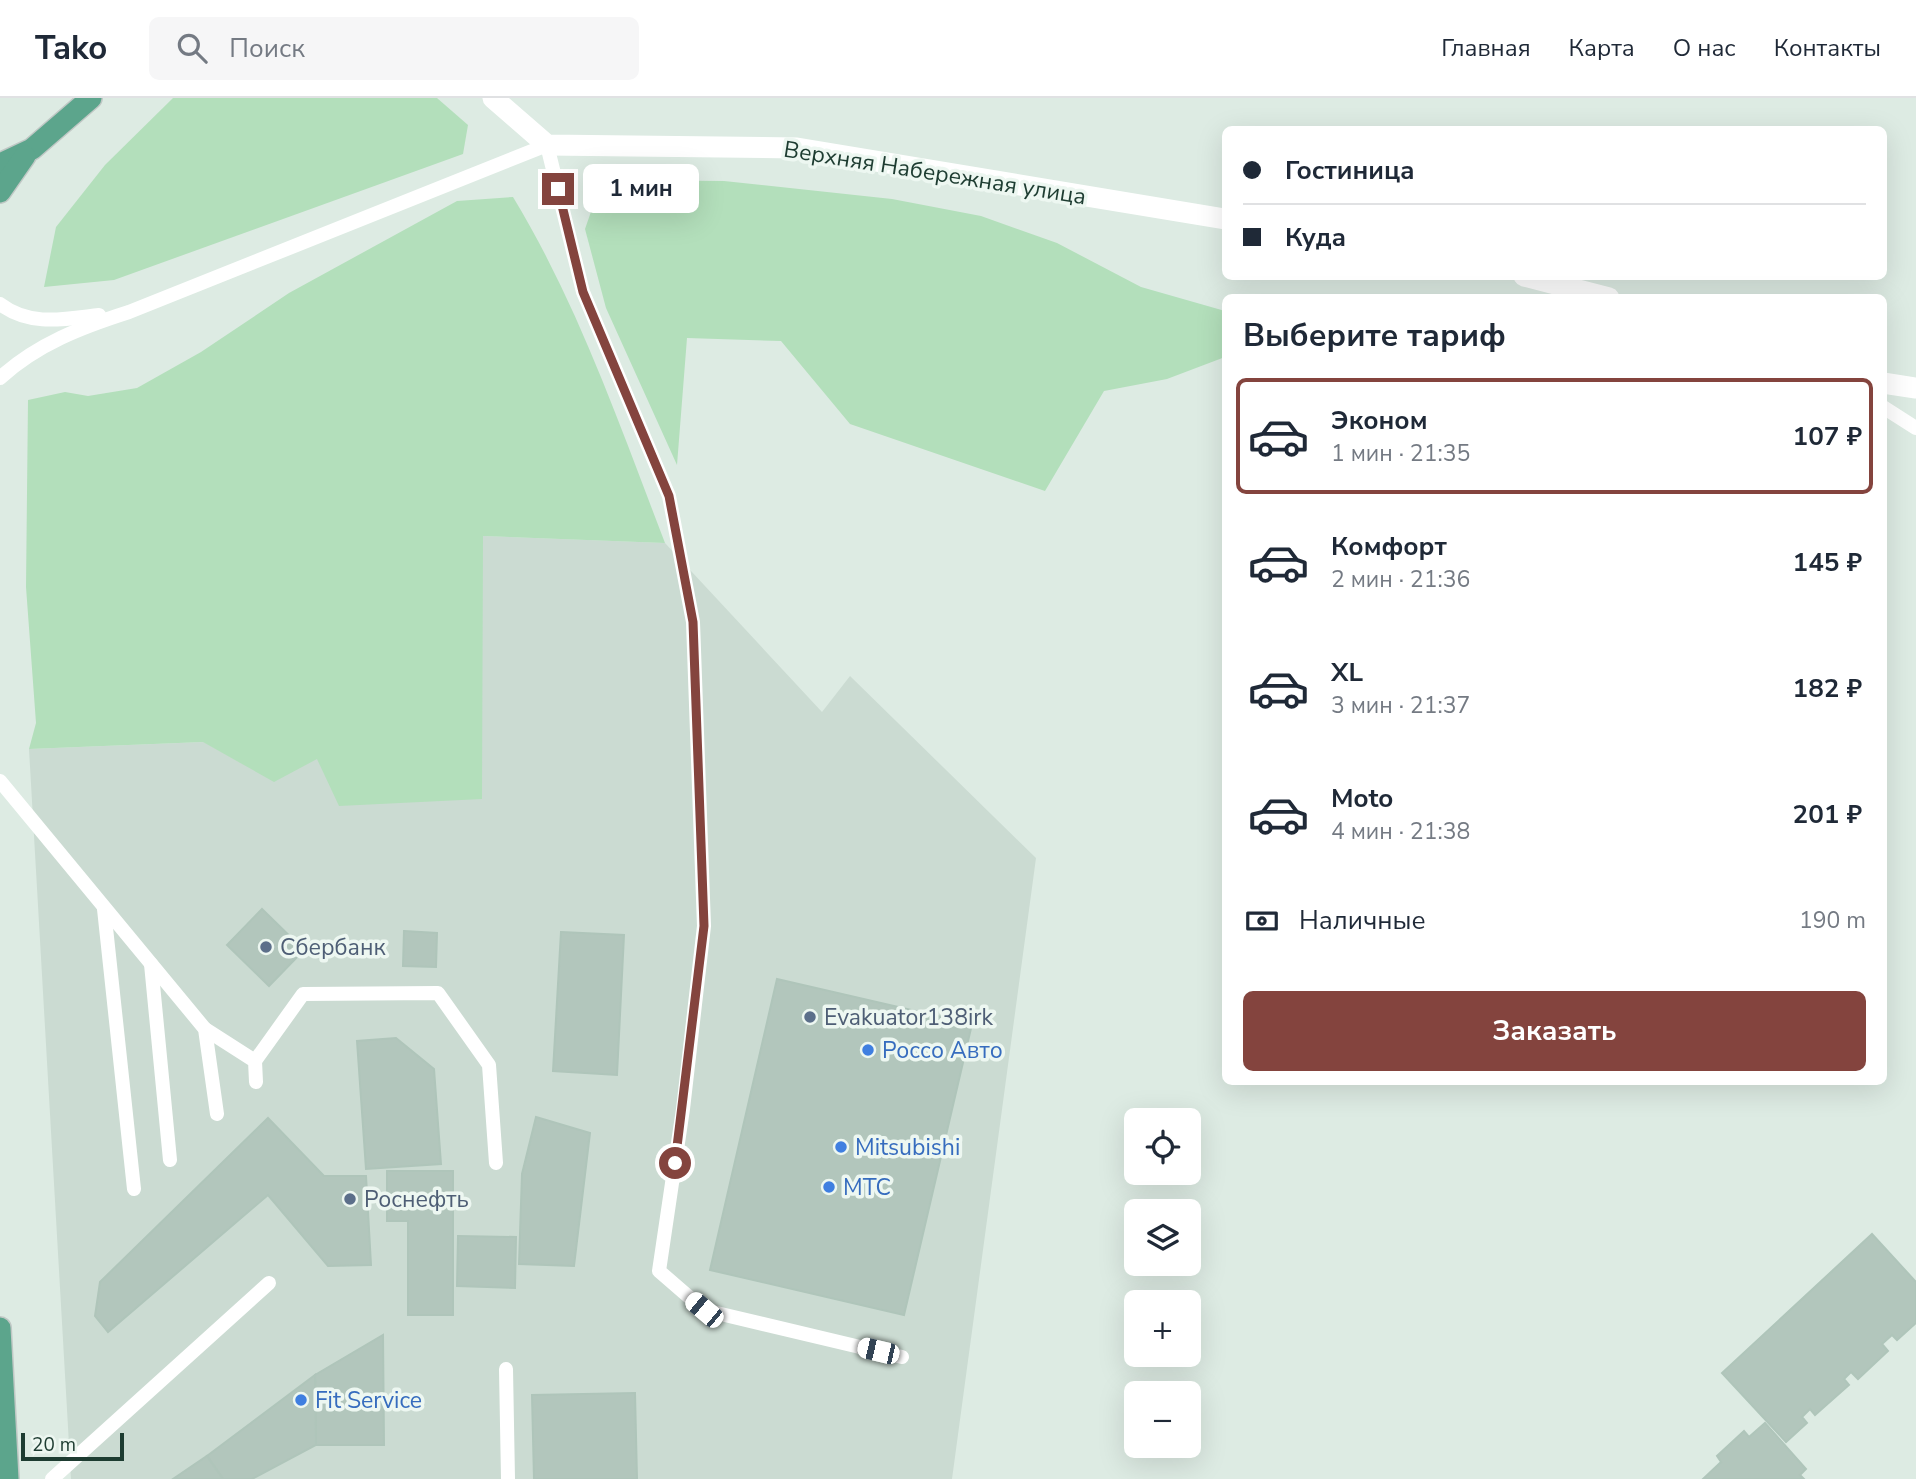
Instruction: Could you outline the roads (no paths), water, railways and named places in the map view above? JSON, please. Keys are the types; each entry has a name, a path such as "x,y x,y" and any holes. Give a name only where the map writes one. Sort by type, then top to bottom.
{"main road":[{"path":"0,192 19,162 91,98"},
{"path":"0,164 32,149"},
{"path":"0,1328 8,1479"}],"street":[{"path":"493,98 547,145"},
{"name":"Верхняя Набережная улица","path":"547,145 796,148 1222,219"},
{"path":"1539,280 1594,294"},
{"path":"1887,384 1916,388"}],"lane":[{"path":"0,378 56,339 547,145 583,292 669,496 693,622 704,926 659,1271 704,1310 902,1357"},
{"path":"0,304 19,315 42,320 129,312"},
{"path":"1887,410 1916,428"},
{"path":"0,780 205,1029 256,1061"},
{"path":"104,909 134,1189"},
{"path":"151,964 170,1160"},
{"path":"256,1082 256,1061 303,994 438,993 489,1065 496,1163"},
{"path":"205,1029 216,1114"},
{"path":"52,1479 269,1283"},
{"path":"506,1369 508,1479"}],"place":[{"name":"Сбербанк","path":"266,947"},
{"name":"Evakuator138irk","path":"810,1017"},
{"name":"Россо Авто","path":"868,1050"},
{"name":"Mitsubishi","path":"841,1147"},
{"name":"МТС","path":"829,1187"},
{"name":"Роснефть","path":"350,1199"},
{"name":"Fit Service","path":"301,1400"}]}
